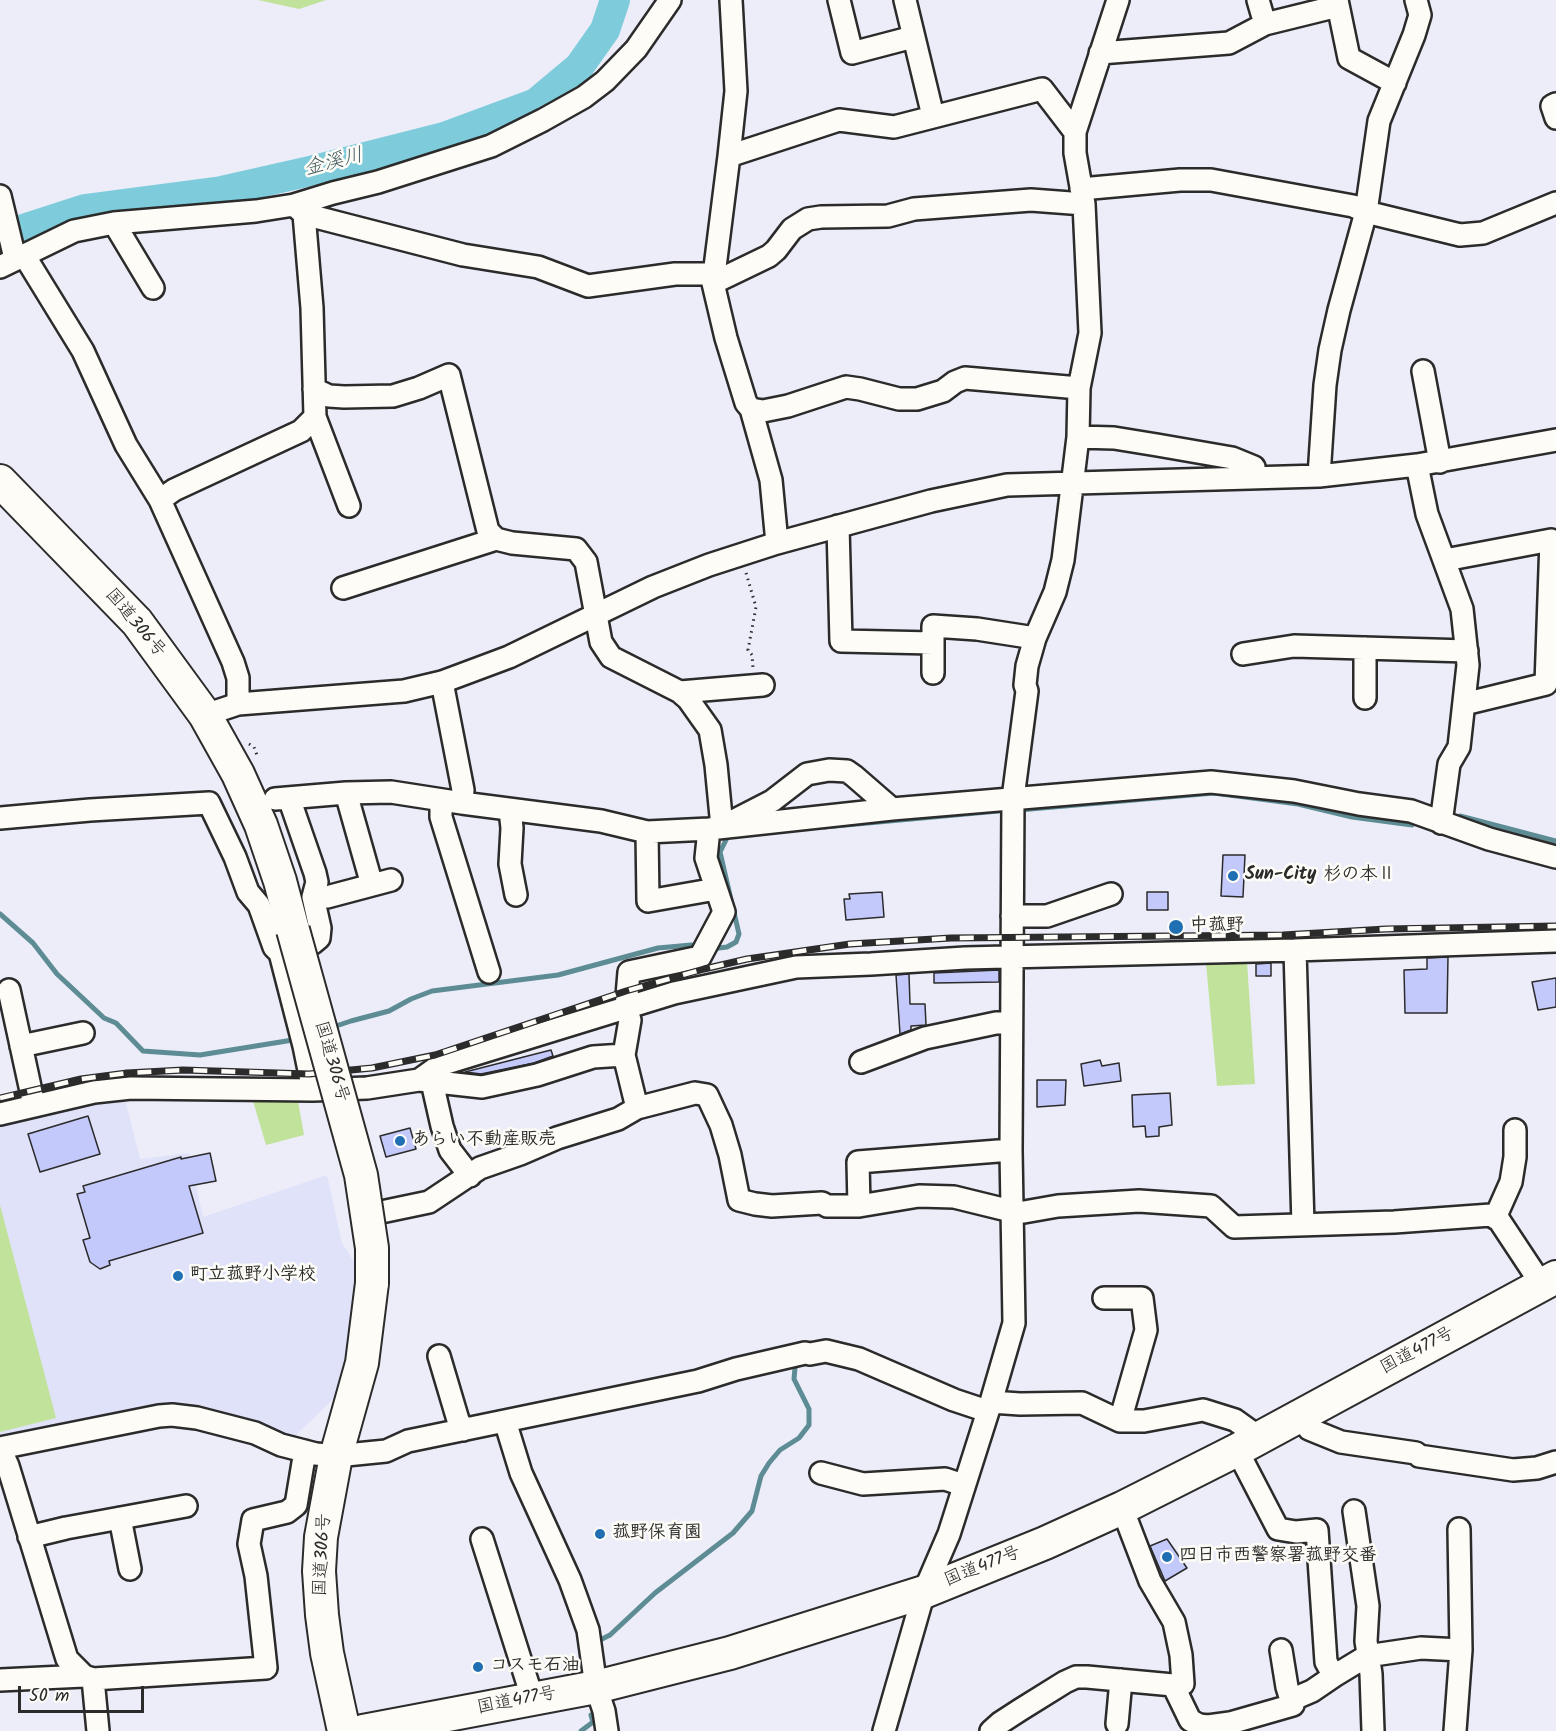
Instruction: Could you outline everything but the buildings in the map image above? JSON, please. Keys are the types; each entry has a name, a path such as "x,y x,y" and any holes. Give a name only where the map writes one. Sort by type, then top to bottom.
{"highway":[{"name":"国道306号","path":"0,481 137,622 205,715 238,774 261,825 280,881 287,942 361,1175 372,1248 372,1283 362,1363 336,1456 321,1537 319,1571 327,1653 344,1731"},
{"name":"国道477号","path":"363,1731 596,1687 730,1653 924,1592 1045,1544 1122,1508 1248,1444 1549,1281"}],"street":[{"path":"299,210 333,193 378,182 490,146 584,97 605,81 636,49 670,0"},
{"path":"731,0 736,91 713,279 726,338 746,403 751,410 771,480 777,543"},
{"path":"839,0 852,53 914,37"},
{"path":"904,0 933,116"},
{"path":"884,1731 924,1592 949,1534 1014,1323 1011,1211 1013,799 1027,691 1024,685 1035,638 1057,582 1065,543 1078,437 1079,388 1090,333 1083,197 1075,153 1075,132 1118,0"},
{"path":"1258,0 1265,24"},
{"path":"1319,476 1325,385 1330,350 1366,212 1379,121 1420,15 1416,0"},
{"path":"1100,53 1229,43 1265,24 1337,3 1349,58 1395,83"},
{"path":"729,156 839,120 894,128 1042,89 1075,132"},
{"path":"1556,104 1552,105 1556,118"},
{"path":"13,257 74,231 114,223 256,211 299,210 464,255 538,267 588,286 633,282 675,274 713,279 769,256 792,229 808,219 888,216 914,209 1083,197 1180,180 1211,180 1353,206 1366,212 1460,235 1483,233 1556,203"},
{"path":"0,196 13,257 83,351 126,445 160,500 233,662 238,678 238,704"},
{"path":"299,210 312,308 315,417 349,506"},
{"path":"114,223 153,288"},
{"path":"1423,371 1440,462"},
{"path":"314,389 329,396 393,396 449,375 488,531 496,539 512,543 576,549 586,562 602,642 611,657 680,692 688,699 710,730 716,765 715,828 706,858 724,912 700,957 629,972 626,1008 630,1020 624,1055 637,1108"},
{"path":"751,410 763,411 788,406 846,387 860,388 898,399 917,399 935,395 955,381 965,378 1079,388"},
{"path":"160,500 174,490 300,431 315,417"},
{"path":"1078,437 1114,438 1157,445 1232,458 1254,467"},
{"path":"205,715 238,704 404,691 442,682 509,657 653,587 710,565 838,526 931,501 1007,485 1319,476 1440,462 1556,440"},
{"path":"1417,465 1427,514 1462,609 1468,665 1459,747 1449,764 1441,823"},
{"path":"838,526 841,641 933,643"},
{"path":"342,588 496,539"},
{"path":"1445,560 1551,540 1546,684 1464,704"},
{"path":"933,673 933,626 976,629 1035,638"},
{"path":"1243,654 1294,646 1467,651"},
{"path":"1365,648 1365,698"},
{"path":"442,682 463,790 462,803"},
{"path":"680,692 763,686"},
{"path":"715,828 772,801 807,774 829,770 847,771 892,809"},
{"path":"0,818 209,803 235,857 248,892 259,905 274,946 287,942 313,943 319,938 321,928 313,897 317,882 315,873 282,798 346,793 392,792 601,821 647,832 715,828 892,809 1211,782 1293,791 1412,812 1441,823 1556,857"},
{"path":"327,897 382,883 346,793"},
{"path":"441,800 441,817 489,972"},
{"path":"510,810 512,828 510,864 516,895"},
{"path":"647,832 648,901 716,889"},
{"path":"1012,916 1047,916 1112,894"},
{"path":"425,1081 440,1065 674,993 796,967 965,958 1556,941"},
{"path":"287,942 313,1090"},
{"path":"1295,950 1303,1226"},
{"path":"9,990 34,1105"},
{"path":"861,1062 925,1038 996,1023 1011,1023"},
{"path":"21,1046 83,1033"},
{"path":"0,1114 94,1092 131,1088 313,1090 367,1088 425,1081 482,1087 537,1075 593,1057 624,1055"},
{"path":"425,1081 450,1150 470,1176"},
{"path":"386,1211 429,1202 488,1165 557,1138 618,1119 637,1108 695,1093 707,1095 721,1125 739,1200 771,1206 822,1203 827,1206 859,1206 919,1196 954,1197 1024,1212 1059,1206 1139,1201 1211,1206 1234,1227 1303,1226 1491,1215 1499,1220 1549,1281"},
{"path":"1495,1218 1511,1182 1515,1157 1515,1130"},
{"path":"859,1206 858,1162 1011,1150"},
{"path":"1104,1298 1142,1298 1145,1319 1146,1330 1120,1421"},
{"path":"98,1731 88,1677 67,1659 8,1466 0,1448 172,1415 197,1418 255,1432 280,1445 305,1451 336,1456 386,1451 408,1441 698,1381 736,1369 804,1353 826,1351 859,1359 954,1400 989,1406 1082,1403 1120,1421 1144,1421 1203,1410 1235,1420 1248,1444 1278,1529 1296,1532 1317,1530 1326,1662 1334,1676"},
{"path":"439,1356 463,1430"},
{"path":"1301,1415 1309,1429 1341,1442 1416,1452 1419,1456 1513,1470 1537,1468 1556,1461"},
{"path":"506,1421 521,1473 570,1580 588,1630 596,1687 610,1728"},
{"path":"0,1680 266,1668 250,1538 253,1520 287,1512 296,1505 305,1451"},
{"path":"821,1473 863,1484 945,1479 963,1485"},
{"path":"29,1537 186,1506"},
{"path":"1122,1508 1150,1581 1174,1622 1181,1655 1183,1684 1177,1694 1176,1731"},
{"path":"1354,1511 1368,1606 1367,1656 1371,1674 1373,1731"},
{"path":"120,1518 129,1569"},
{"path":"1455,1731 1461,1650 1459,1529"},
{"path":"482,1539 533,1700"},
{"path":"1291,1700 1312,1691 1367,1656 1421,1648 1461,1650"},
{"path":"991,1731 1000,1723 1076,1677 1121,1680 1177,1694 1190,1720 1199,1725 1208,1726 1248,1719 1293,1705 1281,1650"},
{"path":"1117,1724 1121,1680"}],"path":[{"path":"743,566 756,607 748,650"}],"shaded area":[{"name":"町立菰野小学校","path":"125,1099 140,1159 189,1153 203,1217 327,1175 342,1243 356,1265 356,1287 349,1342 335,1397 293,1438 198,1411 0,1441 0,1123 93,1100"}],"green space":[{"path":"258,0 326,0 299,9"},
{"path":"1247,961 1255,1084 1217,1086 1206,963"},
{"path":"253,1101 298,1101 304,1135 266,1145"},
{"path":"0,1205 56,1418 0,1432"}],"waterway":[{"name":"金溪川","path":"0,239 17,231 85,209 222,191 444,137 536,103 579,67 605,30 615,0"},
{"path":"1019,810 1214,793 1298,804 1352,817 1412,825"},
{"path":"824,827 1009,810"},
{"path":"1460,816 1556,841"},
{"path":"711,949 727,947 736,942 739,934 720,852 728,836 732,836"},
{"path":"0,914 33,943 57,974 104,1018 116,1023 143,1051 200,1055 299,1039"},
{"path":"330,1028 389,1011 432,991 558,975 658,948 691,945 699,947"},
{"path":"600,1640 610,1635 655,1593 733,1533 752,1511 761,1476 769,1463 780,1450 799,1438 809,1425 809,1409 794,1379 795,1368"},
{"path":"581,1731 593,1722 591,1715"}],"railway":[{"path":"0,1098 81,1079 127,1073 183,1070 309,1074 372,1068 435,1055 626,991 704,969 747,959 850,944 951,938 1283,935 1386,929 1556,926"}],"place":[{"name":"Sun-City 杉の本Ⅱ","path":"1233,876"},
{"name":"中菰野","path":"1176,927"},
{"name":"あらい不動産販売","path":"400,1141"},
{"name":"町立菰野小学校","path":"178,1276"},
{"name":"菰野保育園","path":"600,1534"},
{"name":"四日市西警察署菰野交番","path":"1167,1557"},
{"name":"コスモ石油","path":"478,1667"}]}
